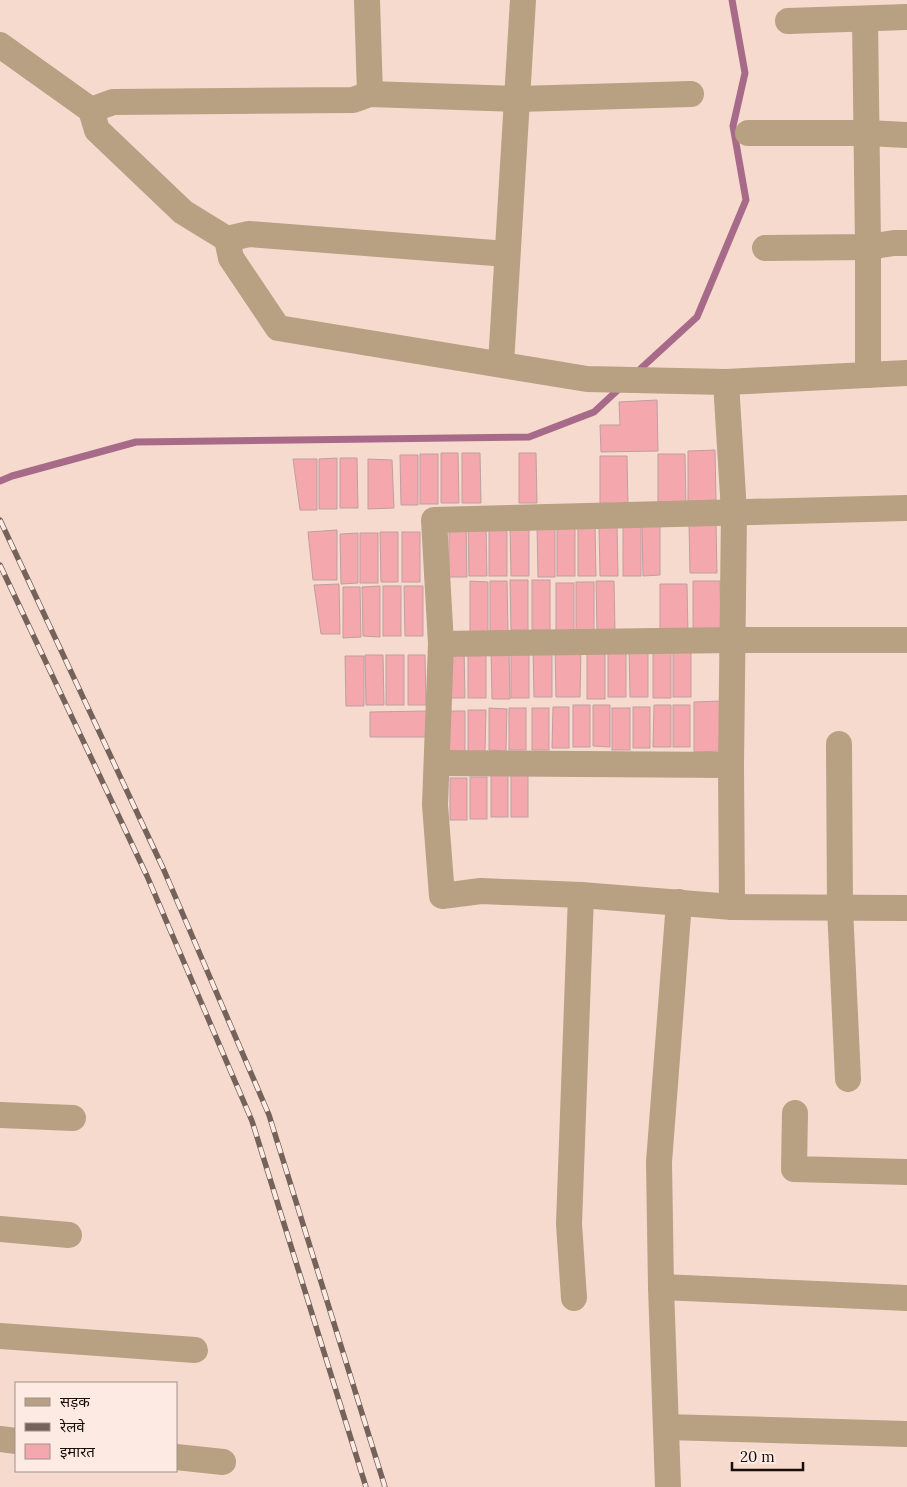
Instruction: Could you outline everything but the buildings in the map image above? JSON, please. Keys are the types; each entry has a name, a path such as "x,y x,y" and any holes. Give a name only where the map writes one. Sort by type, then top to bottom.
{"street":[{"path":"368,0 370,94"},
{"path":"500,364 523,0"},
{"path":"788,21 907,17"},
{"path":"865,18 868,375"},
{"path":"0,45 91,110 97,130 183,212 227,238 249,234 507,254"},
{"path":"91,110 112,102 353,100 370,94 518,99 691,94"},
{"path":"748,133 907,135"},
{"path":"227,238 231,258 278,328 587,380 726,382 907,373"},
{"path":"765,248 868,247 907,243"},
{"path":"726,382 734,512 731,766 732,907"},
{"path":"907,508 434,520 441,644 435,805 442,896 481,891 581,895 732,907 907,908"},
{"path":"441,644 907,640"},
{"path":"839,744 840,908 848,1079"},
{"path":"437,763 731,766"},
{"path":"574,1298 569,1224 581,895"},
{"path":"668,1487 658,1162 679,902"},
{"path":"796,1113 794,1169 907,1172"},
{"path":"0,1115 73,1118"},
{"path":"0,1229 69,1235"},
{"path":"661,1287 907,1298"},
{"path":"0,1336 195,1350"},
{"path":"666,1427 907,1434"},
{"path":"0,1439 15,1441"},
{"path":"178,1457 223,1462"}],"waterway":[{"path":"637,372 697,317 746,200 733,126 745,73 732,0"},
{"path":"0,481 136,442 529,437 594,412 620,388"}],"railway":[{"path":"0,520 163,868 269,1115 385,1487"},
{"path":"0,565 147,876 252,1121 366,1487"}]}
